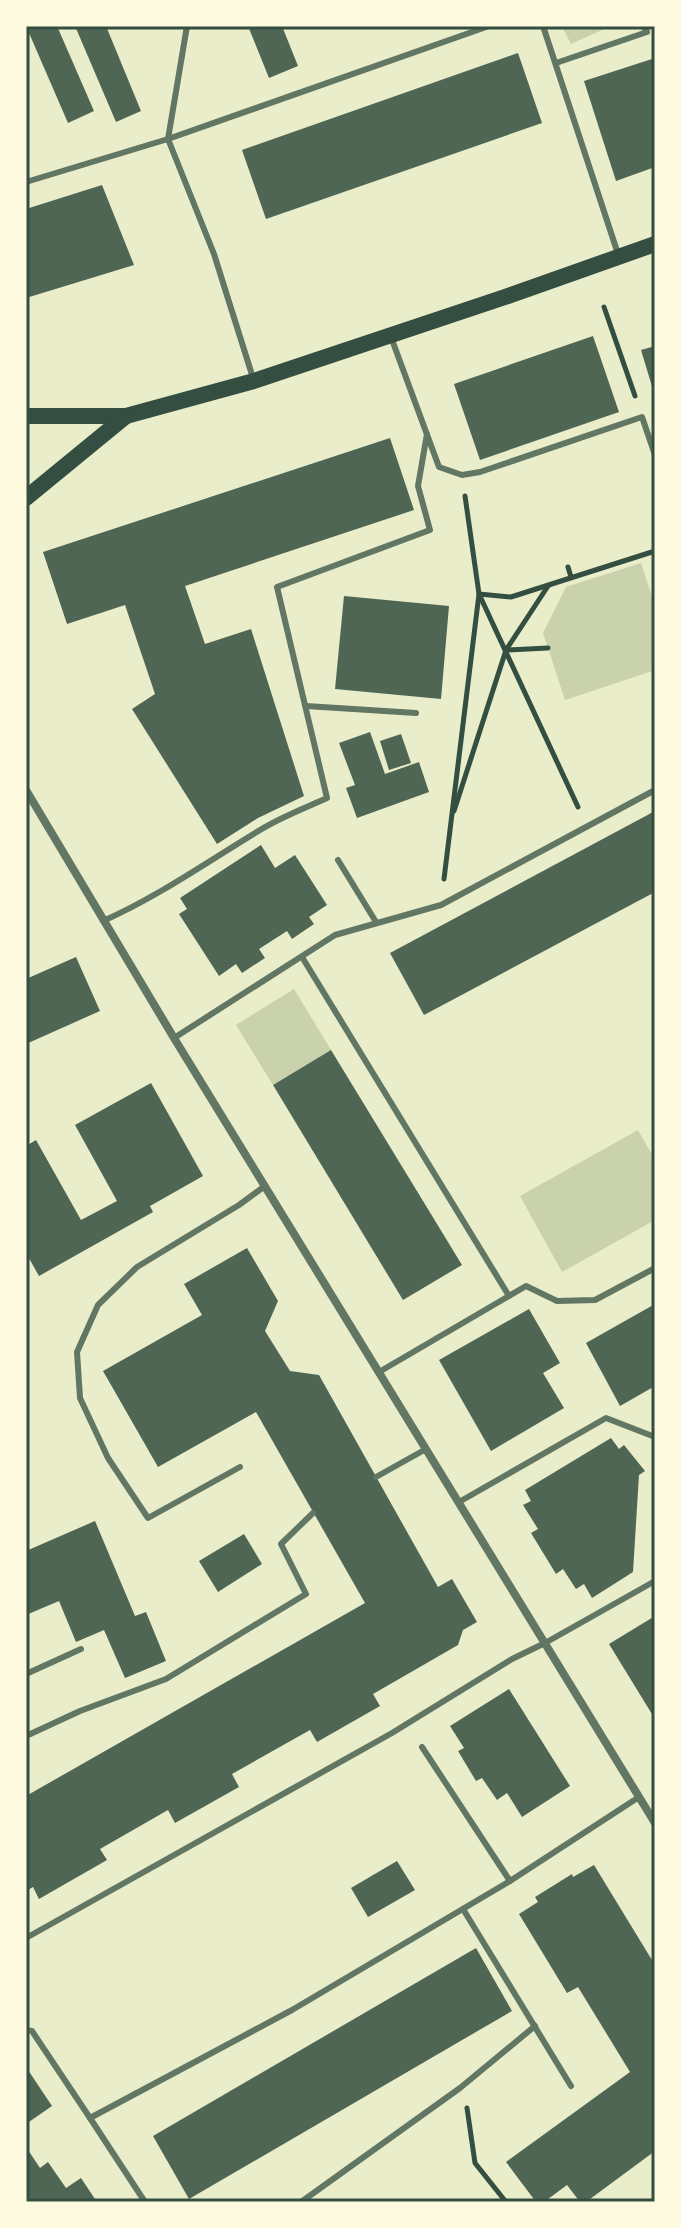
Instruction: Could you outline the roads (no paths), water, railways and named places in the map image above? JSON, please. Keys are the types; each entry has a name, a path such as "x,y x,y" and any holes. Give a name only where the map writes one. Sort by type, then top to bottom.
{"main road":[{"path":"26,416 126,416 254,381 655,244"},
{"path":"26,498 126,416"}],"street":[{"path":"26,790 174,1038 655,1823"}],"lane":[{"path":"187,26 168,139 214,254 254,381"},
{"path":"26,182 168,139 489,26"},
{"path":"543,26 619,256"},
{"path":"556,63 647,32 643,26"},
{"path":"391,335 439,467 462,475 480,472 642,417 655,455"},
{"path":"103,921 177,884 263,828 327,798 277,587 430,530 418,486 427,434"},
{"path":"306,706 416,713"},
{"path":"174,1038 335,935 441,905 655,790"},
{"path":"338,860 376,922"},
{"path":"302,957 509,1296"},
{"path":"240,1467 148,1518 108,1458 80,1398 77,1352 98,1305 137,1267 265,1186"},
{"path":"379,1372 526,1286 557,1301 595,1300 655,1268"},
{"path":"459,1502 606,1418 655,1437"},
{"path":"376,1477 426,1449"},
{"path":"26,1736 80,1711 166,1679 306,1594 281,1544 313,1513"},
{"path":"26,1938 392,1733 512,1659 655,1581"},
{"path":"26,1674 81,1649"},
{"path":"422,1747 510,1881"},
{"path":"90,2118 292,2010 510,1881 639,1797"},
{"path":"463,1909 571,2086"},
{"path":"301,2202 460,2088 535,2026"},
{"path":"26,2030 32,2031 145,2202"}]}
